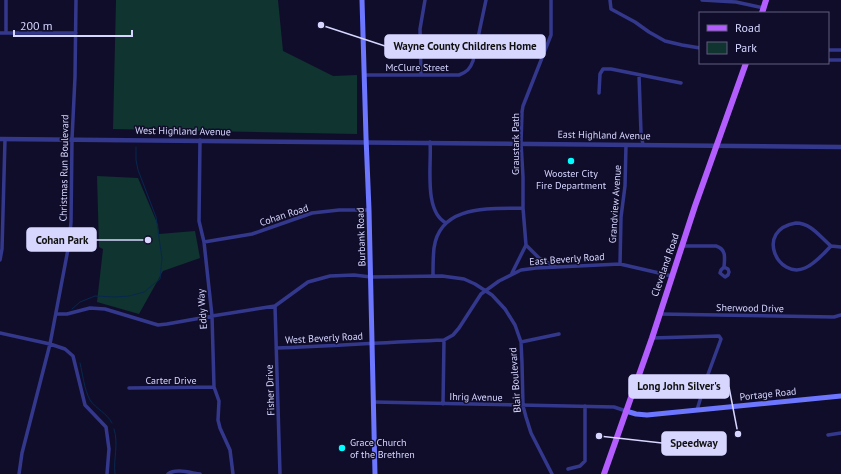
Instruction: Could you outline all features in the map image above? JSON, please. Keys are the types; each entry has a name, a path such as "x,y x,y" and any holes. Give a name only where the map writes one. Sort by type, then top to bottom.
{"main road":[{"name":"Burbank Road","path":"362,0 371,277 375,474"},
{"path":"763,11 766,0"},
{"name":"Cleveland Road","path":"604,474 652,338 695,206 746,64"},
{"name":"Portage Road","path":"626,411 647,415 841,396"}],"street":[{"path":"6,0 6,33"},
{"name":"Christmas Run Boulevard","path":"18,474 50,344 70,244 72,139 76,77 76,0"},
{"path":"421,75 420,29 425,0"},
{"name":"McClure Street","path":"364,75 459,75 466,72 470,68 475,54 486,0"},
{"name":"Graustark Path","path":"526,245 521,143 522,112 551,34 551,0"},
{"path":"610,0 611,9 636,22 665,41 699,48"},
{"path":"702,0 736,2 763,11"},
{"path":"0,33 76,33"},
{"path":"829,50 841,50"},
{"path":"829,60 841,60"},
{"path":"600,93 600,74 603,69 611,69 681,83"},
{"path":"639,75 643,145"},
{"path":"0,260 2,249 3,139"},
{"name":"West Highland Avenue","path":"3,139 366,141"},
{"name":"Eddy Way","path":"200,140 199,221 204,242 212,316 214,387 219,402 218,420 230,450 233,474"},
{"name":"East Highland Avenue","path":"366,141 841,147"},
{"path":"430,142 431,198 438,216 446,223"},
{"name":"Grandview Avenue","path":"620,264 621,217 625,186 626,145"},
{"path":"433,276 434,248 438,235 446,223 463,212 523,208"},
{"name":"Cohan Road","path":"204,242 252,234 312,213 338,210 369,210"},
{"path":"831,246 810,266 803,269 796,269 786,267 779,261 775,254 773,245 774,239 783,227 789,224 800,223 805,224 814,230 831,246 841,247"},
{"path":"512,273 526,245 539,258 557,267"},
{"path":"683,246 720,247 724,252 724,267"},
{"name":"East Beverly Road","path":"444,340 453,335 459,328 475,301 486,290 512,273 521,270 620,264 672,276"},
{"name":"Blair Boulevard","path":"276,306 308,282 330,276 433,276 457,278 475,284 486,290 500,302 515,325 521,342 523,406 531,433 552,474"},
{"path":"56,314 67,314 90,308 105,309 158,325 276,306"},
{"name":"Fisher Drive","path":"276,306 280,474"},
{"name":"Sherwood Drive","path":"659,314 812,317 841,316"},
{"path":"0,333 50,344 65,349 73,356 85,405 106,427 109,449 107,474"},
{"path":"521,342 559,334"},
{"path":"652,338 719,336 721,339 697,410"},
{"path":"372,342 444,340 443,404"},
{"name":"West Beverly Road","path":"276,348 372,342"},
{"name":"Carter Drive","path":"128,388 214,387"},
{"name":"Ihrig Avenue","path":"374,402 614,407 626,411"},
{"path":"568,469 580,466 585,461 585,406"},
{"path":"828,435 841,433"},
{"path":"168,474 177,471 200,474"}],"green space":[{"path":"116,0 278,0 283,51 333,76 357,75 357,134 113,129"},
{"path":"97,176 138,178 158,225 159,234 195,231 200,258 163,271 139,314 97,302 103,249 99,247"}],"waterway":[{"path":"72,309 80,302 95,296 129,296 144,292 160,279 162,258 156,217 138,170 136,147"},
{"path":"80,363 85,387 90,400 107,416 112,423"},
{"path":"114,429 116,440 115,474"}],"place":[{"name":"Wayne County Childrens Home","path":"321,25"},
{"name":"Wooster City Fire Department","path":"571,161"},
{"name":"Cohan Park","path":"148,240"},
{"name":"Long John Silver's","path":"738,434"},
{"name":"Speedway","path":"599,436"},
{"name":"Grace Church of the Brethren","path":"342,448"}]}
